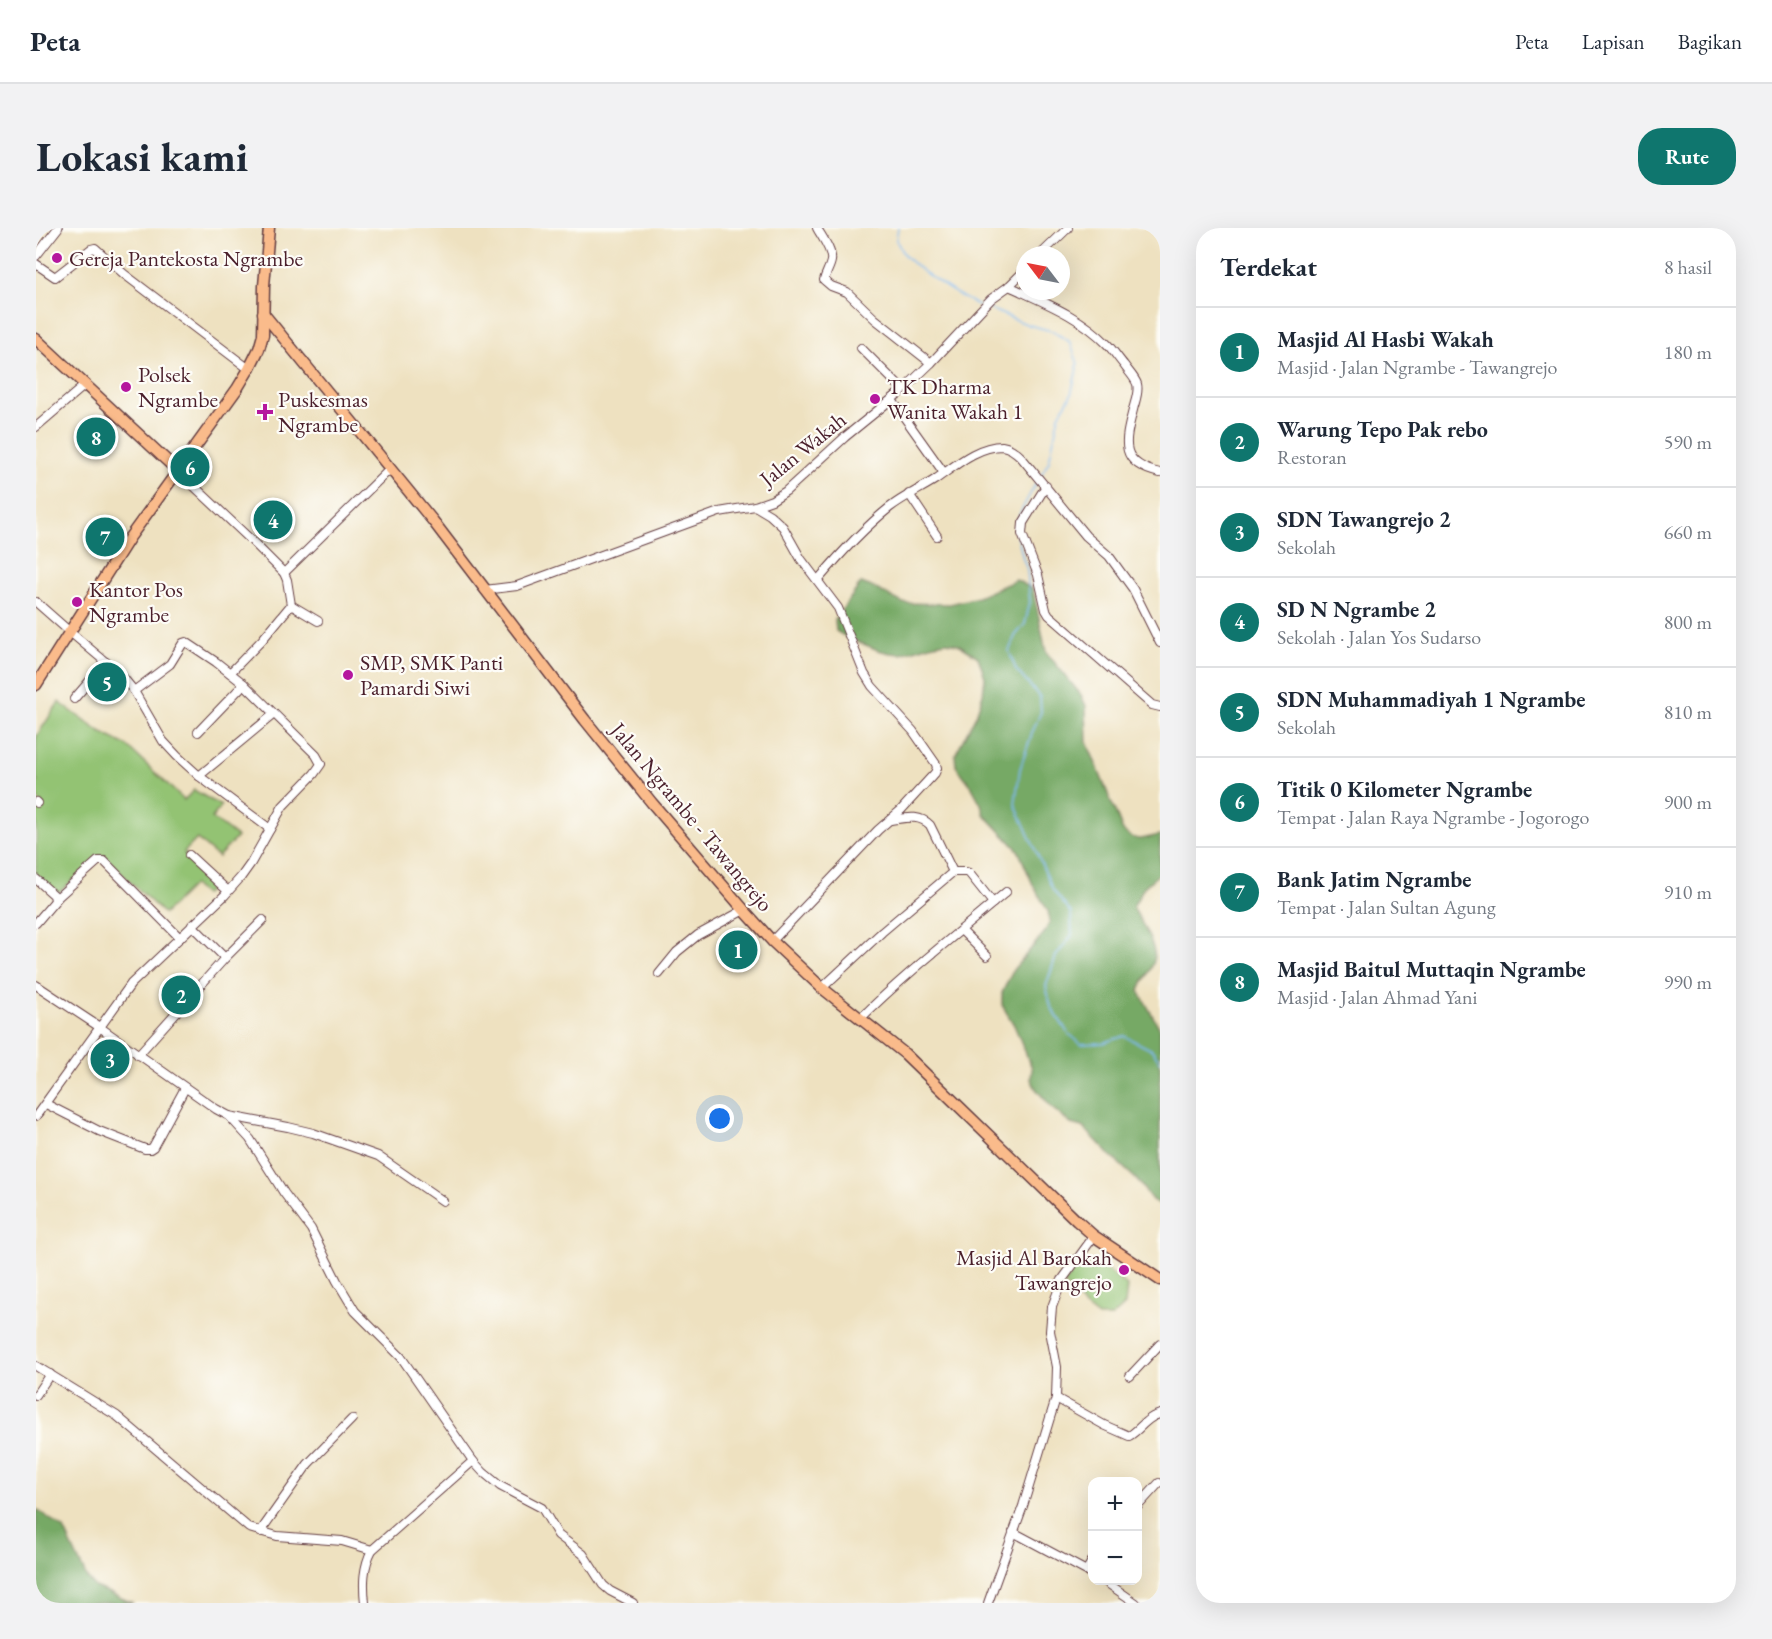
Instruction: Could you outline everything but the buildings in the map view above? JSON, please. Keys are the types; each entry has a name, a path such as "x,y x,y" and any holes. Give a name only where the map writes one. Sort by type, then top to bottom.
{"main road":[{"path":"36,685 130,537 249,369 263,335 269,228"},
{"name":"Jalan Ngrambe - Tawangrejo","path":"263,313 433,521 563,692 652,802 772,941 822,988 905,1054 1047,1194 1094,1236 1160,1280"},
{"path":"36,339 178,471"}],"street":[{"path":"36,256 58,228"},
{"path":"817,228 832,257 824,280 827,284 847,292 875,319 931,363"},
{"path":"1049,246 1068,228"},
{"path":"36,264 55,278 95,248 134,281 249,369"},
{"name":"Jalan Wakah","path":"485,590 517,586 719,512 755,506 772,500 786,491 845,437 892,400 931,363 991,299 1016,279"},
{"path":"1009,286 1071,316 1107,344 1137,383 1138,392 1129,425 1128,455 1134,462 1160,473"},
{"path":"861,348 903,390"},
{"path":"36,427 85,385"},
{"path":"892,400 944,473"},
{"path":"818,580 841,553 890,507 970,456 983,450 1000,446 1008,447 1036,473 1086,536 1109,556 1134,588 1160,643"},
{"path":"284,573 390,469"},
{"path":"178,471 276,563 287,580 291,605 230,673"},
{"path":"1044,484 1023,523 1022,534 1038,575 1046,610 1152,705 1160,707"},
{"path":"909,494 937,536"},
{"path":"755,506 770,515 783,527 801,559 838,608 864,673 872,686 913,731 937,768 935,773 891,820 878,830 772,941"},
{"path":"36,602 121,675 134,692 163,741 199,776 270,829"},
{"path":"291,605 318,621"},
{"path":"36,1116 131,984 228,891 251,863 283,806 320,768 321,764 316,755 244,684 186,642 183,643 170,664 134,692"},
{"path":"74,699 106,662"},
{"path":"198,732 244,684"},
{"path":"199,776 274,714"},
{"path":"891,820 917,817 926,821 953,872"},
{"path":"189,855 228,891"},
{"path":"36,923 55,900 98,861 104,861 180,938"},
{"path":"822,988 882,932 953,872 969,873 993,903"},
{"path":"36,879 54,895 55,900"},
{"path":"861,1019 895,985 1006,892"},
{"path":"659,974 677,952 698,935 744,910"},
{"path":"138,1055 225,958 263,920"},
{"path":"192,925 225,958"},
{"path":"962,930 987,956"},
{"path":"36,985 229,1116 250,1139 284,1193 311,1229 355,1311 401,1357 473,1461 500,1486 542,1508 558,1535 583,1554 603,1585 633,1603"},
{"path":"46,1104 99,1131 150,1149 185,1088"},
{"path":"229,1116 313,1133 378,1156 443,1202"},
{"path":"988,1603 1056,1398 1058,1367 1050,1331 1052,1307 1062,1280 1094,1236"},
{"path":"1130,1376 1160,1344"},
{"path":"36,1366 117,1416 249,1528 277,1536 342,1541 372,1550"},
{"path":"36,1395 50,1374"},
{"path":"1056,1398 1129,1436 1151,1417 1160,1414"},
{"path":"260,1532 308,1464 352,1419"},
{"path":"364,1603 365,1568 372,1550 473,1461"},
{"path":"1142,1501 1159,1483"},
{"path":"1013,1532 1088,1571"},
{"path":"1109,1585 1136,1603"}],"green space":[{"path":"1016,580 1033,589 1046,652 1081,695 1086,706 1087,742 1123,831 1137,839 1160,835 1160,873 1144,887 1133,907 1151,941 1154,955 1153,965 1139,991 1160,1029 1160,1205 1152,1200 1136,1179 1090,1134 1082,1127 1071,1124 1053,1109 1036,1089 1031,1079 1032,1068 1014,1025 1002,1005 1002,993 1013,970 1045,932 1050,922 1048,911 1034,887 1018,850 984,814 970,784 956,766 955,755 976,715 983,694 985,677 978,657 958,644 946,642 901,654 890,653 836,631 835,620 861,583 903,603 950,604 978,597"},
{"path":"59,702 100,732 126,745 184,800 194,790 221,806 212,818 237,837 218,857 197,839 184,852 214,884 204,895 193,885 164,914 102,855 57,894 36,874 36,807 41,802 36,797 38,782 36,780 36,737"},
{"path":"1078,1264 1107,1270 1127,1286 1125,1305 1112,1317 1098,1317 1084,1306 1064,1284"},
{"path":"36,1509 64,1529 87,1578 95,1587 133,1603 36,1603"}],"waterway":[{"path":"898,228 896,240 905,256 941,284 980,306"},
{"path":"987,308 1029,325 1052,331 1070,342 1078,364 1071,395 1059,415 1049,461 1041,475"},
{"path":"1037,481 1020,513 1016,529 1027,569 1030,602 1025,624 1015,636 1009,651 1016,670 1040,697 1041,712 1020,769 1015,804 1053,890 1071,913 1072,935 1056,956 1046,986 1051,1007 1068,1033 1081,1044 1103,1043 1124,1036 1152,1050 1160,1061"}],"place":[{"name":"Gereja Pantekosta Ngrambe","path":"57,258"},
{"name":"Polsek Ngrambe","path":"126,387"},
{"name":"TK Dharma Wanita Wakah 1","path":"875,399"},
{"name":"Puskesmas Ngrambe","path":"265,412"},
{"name":"Masjid Baitul Muttaqin Ngrambe","path":"96,437"},
{"name":"Titik 0 Kilometer Ngrambe","path":"190,467"},
{"name":"SD N Ngrambe 2","path":"273,520"},
{"name":"Bank Jatim Ngrambe","path":"105,537"},
{"name":"Kantor Pos Ngrambe","path":"77,602"},
{"name":"SMP, SMK Panti Pamardi Siwi","path":"348,675"},
{"name":"SDN Muhammadiyah 1 Ngrambe","path":"107,682"},
{"name":"Masjid Al Hasbi Wakah","path":"738,950"},
{"name":"Warung Tepo Pak rebo","path":"181,995"},
{"name":"SDN Tawangrejo 2","path":"110,1059"},
{"name":"Masjid Al Barokah Tawangrejo","path":"1124,1270"}]}
